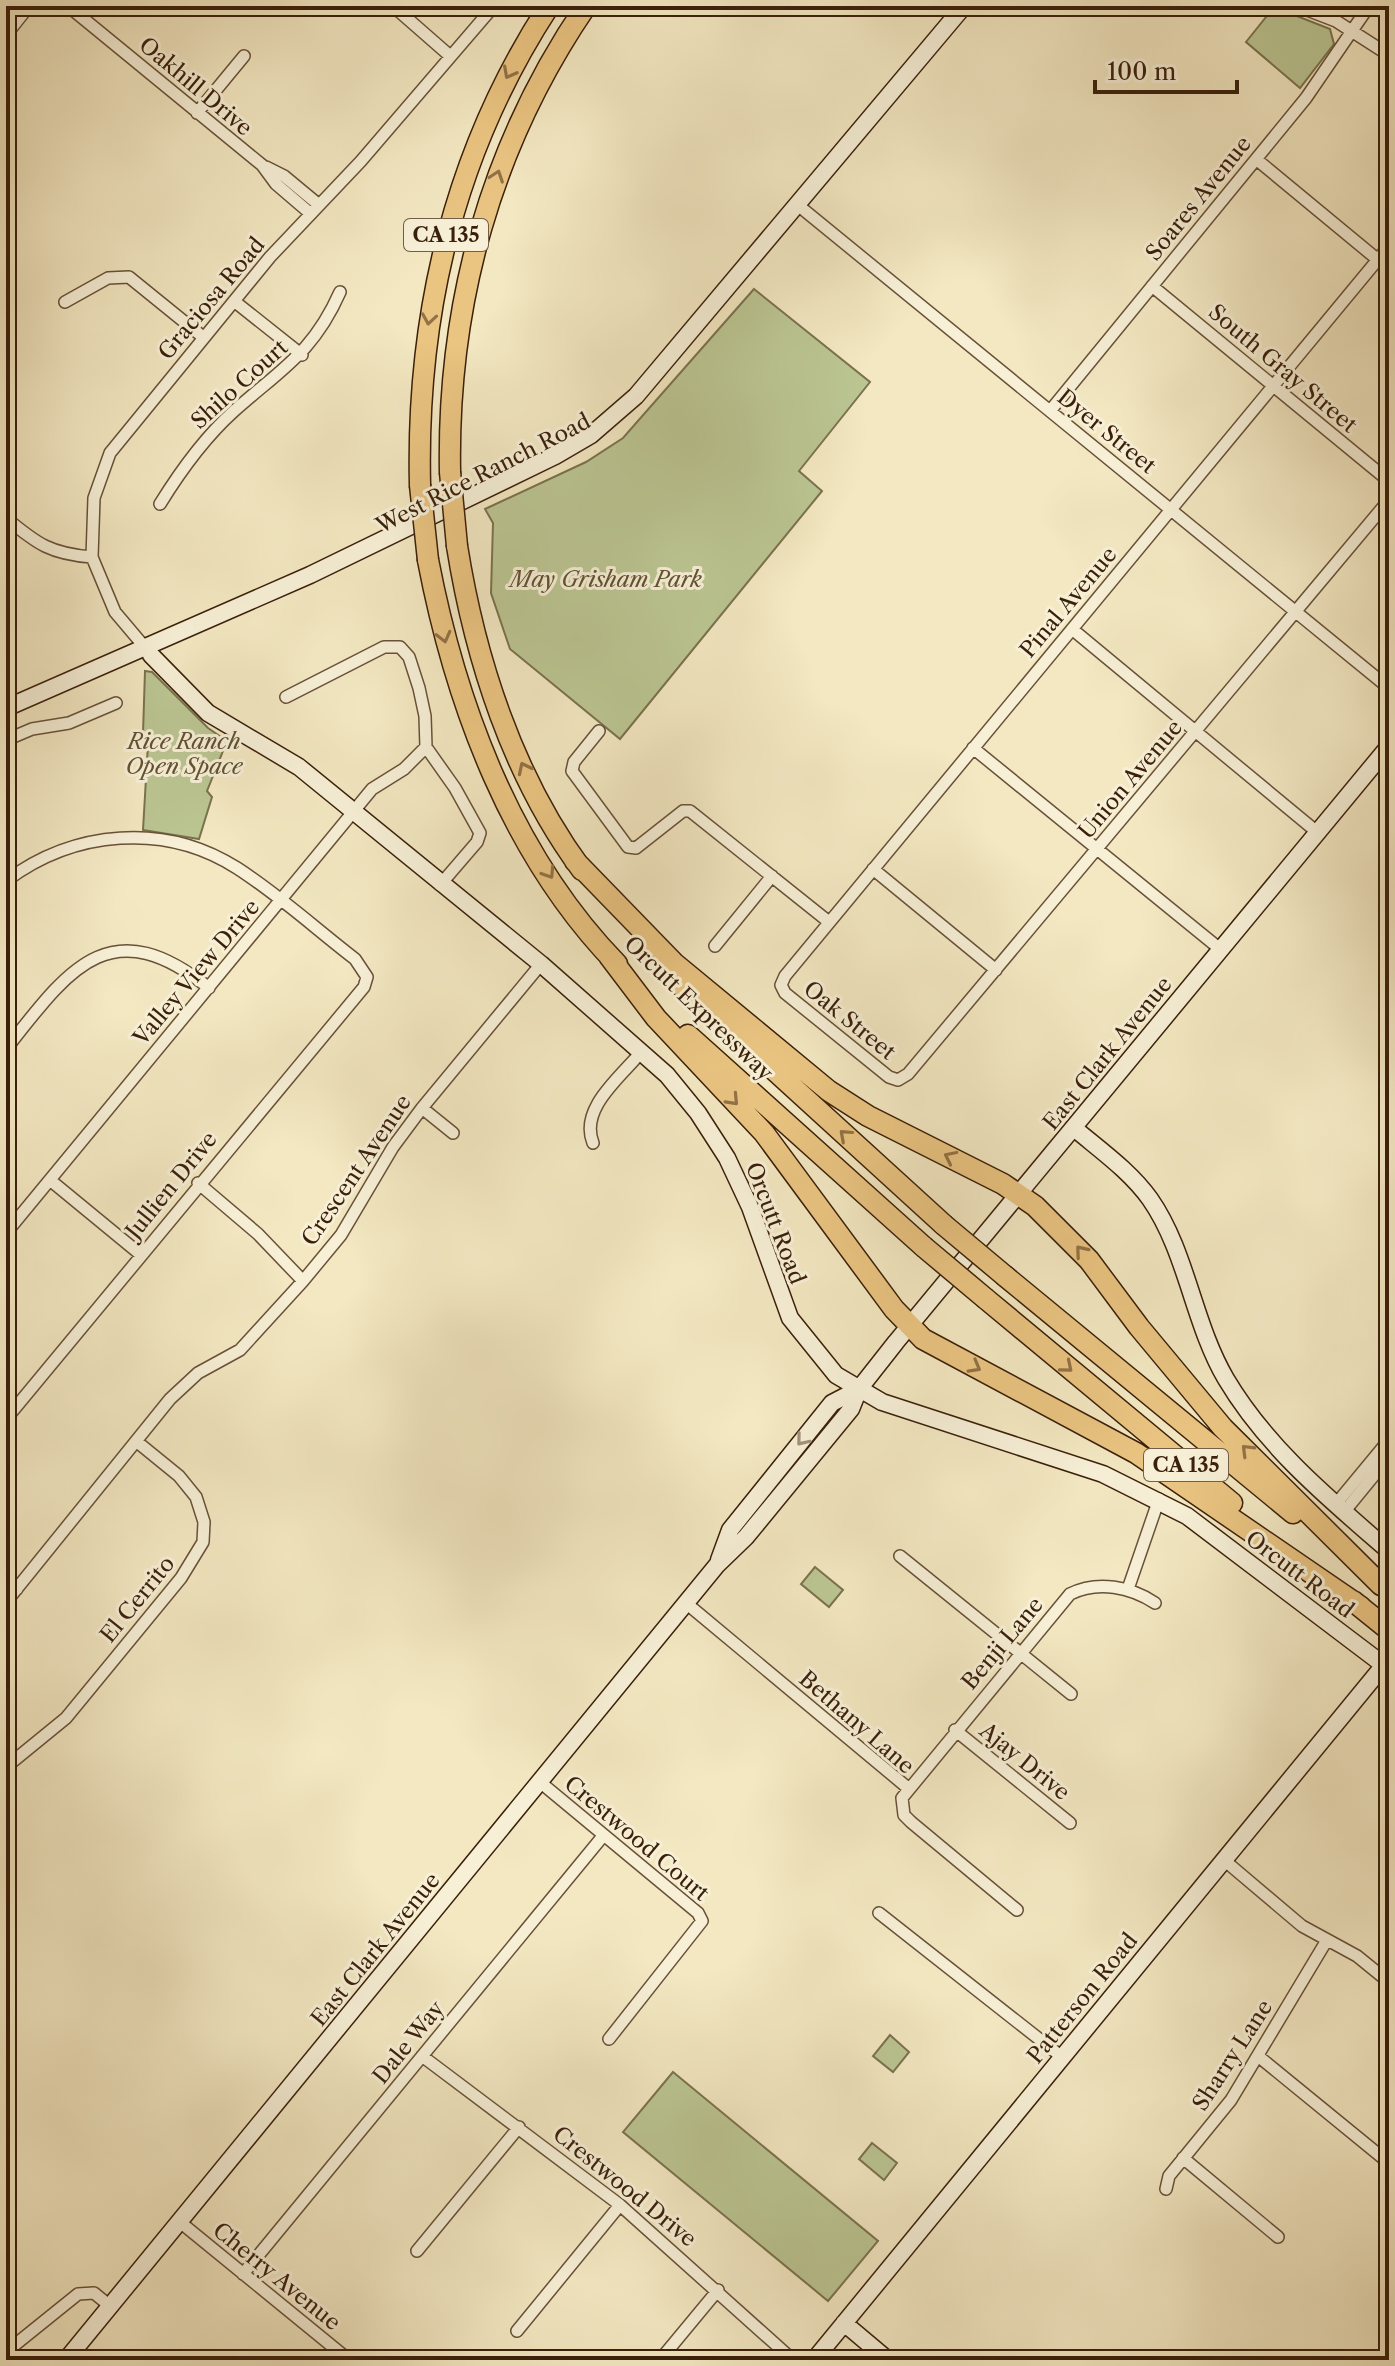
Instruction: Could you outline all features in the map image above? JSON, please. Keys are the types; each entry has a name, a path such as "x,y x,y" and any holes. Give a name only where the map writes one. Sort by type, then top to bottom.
{"highway":[{"name":"Orcutt Expressway","path":"549,6 508,75 454,204 427,327 419,433 420,485 428,560 450,660 490,768 543,866 609,956 662,1011 924,1247 1389,1630"},
{"name":"Orcutt Expressway","path":"586,6 534,91 503,158 465,283 457,336 450,472 457,546 473,634 488,681 513,746 542,805 575,861 624,927 660,966 944,1225 1385,1588"},
{"path":"575,861 674,963 829,1091 868,1116 1020,1193 1072,1240 1223,1428 1385,1588"},
{"path":"609,956 656,1018 764,1133 909,1326 923,1339 1136,1453 1361,1607"}],"main road":[{"name":"West Rice Ranch Road","path":"148,651 310,575 591,435 636,396 784,218 799,206 964,6"},
{"path":"6,708 148,651"},
{"path":"6,715 148,651"},
{"name":"Orcutt Road","path":"148,651 221,722 283,756 541,964 642,1051 683,1094 727,1158 750,1207 790,1318 836,1375 882,1402 1103,1474 1159,1499 1187,1516 1386,1667"},
{"name":"East Clark Avenue","path":"66,2360 717,1565 746,1537 851,1409 859,1389 909,1326 1389,746"},
{"path":"1074,1128 1120,1167 1150,1200 1172,1242 1195,1313 1226,1379 1273,1444 1389,1551"},
{"name":"Patterson Road","path":"814,2360 1386,1667"},
{"path":"844,2323 888,2360"}],"street":[{"path":"6,35 29,6"},
{"name":"Oakhill Drive","path":"68,6 262,165 276,184 315,210"},
{"path":"393,6 449,55"},
{"name":"Graciosa Road","path":"148,651 115,612 92,553 94,498 110,453 203,337 494,6"},
{"path":"1297,6 1354,31 1389,55"},
{"name":"Soares Avenue","path":"1050,411 1256,159 1354,31 1369,6"},
{"path":"197,113 244,56"},
{"path":"1256,159 1389,269"},
{"name":"Dyer Street","path":"799,206 1389,688"},
{"name":"Pinal Avenue","path":"781,985 829,922 1389,246"},
{"path":"65,302 108,278 129,277 203,337"},
{"name":"South Gray Street","path":"1152,286 1389,481"},
{"name":"Shilo Court","path":"160,504 205,441 233,412 302,355 323,328 340,292"},
{"path":"234,301 302,355"},
{"name":"Union Avenue","path":"898,1080 908,1074 1389,500"},
{"path":"6,518 61,555 92,553"},
{"path":"1072,629 1317,832"},
{"path":"286,697 384,647 400,647 409,657 425,716 426,747 455,788 480,833 440,885"},
{"path":"6,740 32,729 69,723 116,703"},
{"path":"599,731 574,762 572,771 628,847 636,848 683,811 690,811 829,922"},
{"name":"Valley View Drive","path":"6,1233 372,789 404,769 426,747"},
{"path":"973,748 1220,949"},
{"path":"6,881 36,862 79,844 132,837 180,844 210,854 237,868 281,901"},
{"path":"873,869 996,970"},
{"path":"715,946 772,876"},
{"name":"Jullien Drive","path":"6,1419 198,1183 364,987 367,977 363,966 281,901"},
{"path":"6,1049 71,974 90,959 107,953 137,950 163,956 179,964 209,988"},
{"name":"Crescent Avenue","path":"6,1602 170,1399 198,1373 240,1350 303,1281 341,1235 393,1147 422,1108 541,964"},
{"name":"Oak Street","path":"781,985 785,993 867,1061 898,1080"},
{"path":"593,1143 588,1130 591,1113 642,1051"},
{"path":"422,1108 453,1133"},
{"path":"50,1180 140,1254"},
{"path":"198,1183 258,1234 303,1281"},
{"path":"1340,1508 1389,1440"},
{"name":"El Cerrito","path":"6,1767 66,1718 181,1578 203,1542 201,1508 190,1487 136,1441"},
{"path":"1340,1508 1389,1457"},
{"path":"1128,1589 1159,1499"},
{"path":"900,1556 1071,1694"},
{"path":"6,1579 17,1589"},
{"name":"Benji Lane","path":"908,1788 1070,1594 1087,1587 1128,1589 1155,1603"},
{"name":"Bethany Lane","path":"686,1603 908,1788 902,1798 904,1815 1017,1910"},
{"name":"Ajay Drive","path":"955,1730 1070,1823"},
{"name":"Crestwood Court","path":"540,1782 698,1913 702,1921 609,2039"},
{"name":"Dale Way","path":"243,2274 603,1836"},
{"path":"1224,1860 1302,1926 1357,1956 1389,1982"},
{"path":"879,1913 1062,2057"},
{"name":"Sharry Lane","path":"1166,2189 1169,2176 1231,2100 1327,1940"},
{"name":"Crestwood Drive","path":"422,2056 620,2205 793,2360"},
{"path":"1258,2056 1389,2163"},
{"path":"417,2251 519,2127"},
{"path":"1183,2158 1278,2237"},
{"path":"517,2331 620,2205"},
{"name":"Cherry Avenue","path":"180,2222 349,2360"},
{"path":"660,2360 718,2290"},
{"path":"6,2352 78,2294 89,2291 110,2306"}],"green space":[{"path":"1274,7 1330,29 1334,44 1300,88 1246,42"},
{"name":"May Grisham Park","path":"754,289 870,382 799,471 822,491 620,739 510,649 491,593 493,523 485,509 586,462 623,438"},
{"name":"Rice Ranch Open Space","path":"145,671 152,672 208,728 227,741 207,791 212,797 199,839 143,830 148,744 143,733"},
{"path":"815,1567 843,1590 829,1607 801,1584"},
{"path":"890,2035 909,2052 893,2072 873,2056"},
{"path":"673,2072 878,2241 828,2301 623,2132"},
{"path":"872,2143 897,2163 884,2180 859,2159"}]}
